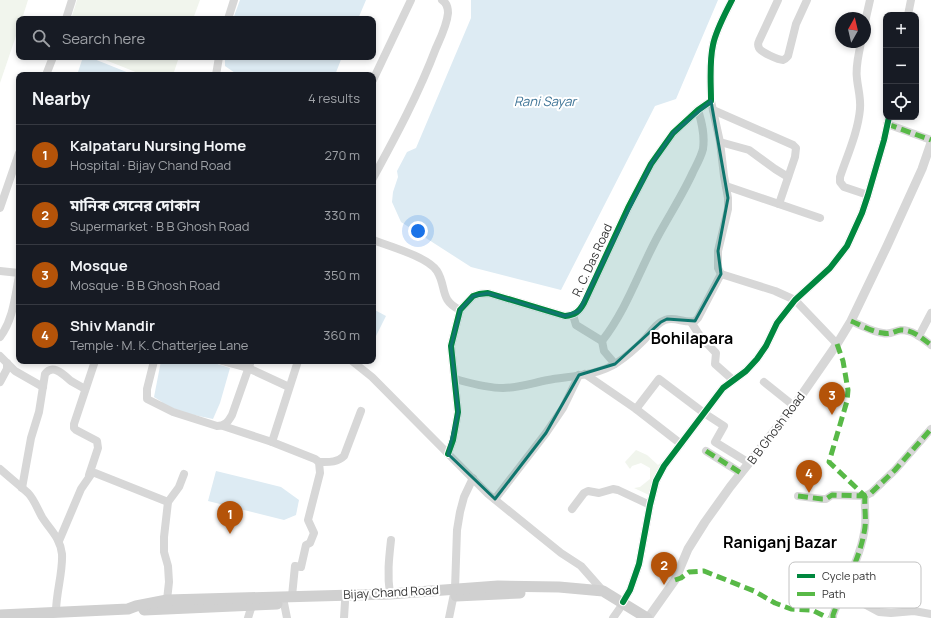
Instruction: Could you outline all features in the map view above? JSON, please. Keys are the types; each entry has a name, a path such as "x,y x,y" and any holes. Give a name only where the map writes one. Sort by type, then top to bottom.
{"main road":[{"name":"Bijay Chand Road","path":"0,616 34,616 56,612 128,608 136,606 163,609 252,605 288,600 345,602 454,592 498,586 559,587 603,591 637,618"},
{"name":"Bijay Chand Road","path":"163,609 390,594 454,592 537,593 601,597 647,618"}],"street":[{"path":"67,16 72,0"},
{"path":"229,16 234,0"},
{"path":"376,74 411,0"},
{"path":"376,172 407,114 443,32 448,12 447,5 442,0"},
{"path":"732,0 713,44 711,63 712,105 720,142 728,198 728,209 718,251 718,268 721,274 775,291 796,300 837,344"},
{"path":"778,0 758,46 763,52 783,60 788,56 796,24 807,0"},
{"path":"867,12 870,0"},
{"path":"909,12 911,0"},
{"path":"860,48 857,69 860,110 857,126 840,177 840,182 844,187 868,195"},
{"path":"47,72 51,60"},
{"path":"216,72 218,60"},
{"path":"712,105 794,145 797,152 779,204"},
{"name":"R. C. Das Road","path":"573,315 579,311 584,303 628,208 651,164 673,132 698,110 712,105"},
{"path":"602,341 626,305 658,235 674,210 698,162 703,149 703,126 698,110"},
{"path":"613,618 630,590 639,564 656,481 664,466 723,388 746,371 756,359 766,346 777,323 796,300 830,268 847,246 862,213 868,195 888,121 931,140"},
{"path":"720,142 749,150 788,177"},
{"name":"B B Ghosh Road","path":"647,618 675,580 688,548 701,528 730,487 794,406 851,321 922,169 931,143"},
{"path":"0,208 16,162"},
{"path":"726,186 820,218"},
{"path":"376,241 416,256 430,264 436,271 447,301 460,310"},
{"path":"0,271 16,273"},
{"path":"455,378 480,385 502,388 522,386 606,369 643,341 661,322 667,319 691,322 695,321 721,274"},
{"path":"0,337 13,308 16,292"},
{"path":"448,454 453,440 458,412 451,346 460,310 473,296 488,293 565,316 573,315 576,325 602,341 604,351 614,364"},
{"path":"920,336 931,313"},
{"path":"851,321 881,333 892,334 900,330 911,332 920,336 931,345"},
{"path":"691,322 700,336 716,353 715,364 733,380"},
{"path":"0,356 14,371 43,387"},
{"path":"0,382 7,369 8,363"},
{"path":"59,541 89,475 98,448 97,441 74,428 94,364"},
{"path":"153,364 147,389 147,399 173,412 208,424 222,426 272,442 319,462 333,462 344,456 361,411"},
{"path":"272,442 297,364"},
{"path":"356,364 372,377 495,500 581,566 603,591"},
{"path":"222,426 228,422 232,415 249,365 289,388"},
{"path":"22,488 31,438 39,412 45,374 48,370 58,370 71,381 85,389"},
{"path":"582,375 636,409 681,444"},
{"path":"495,500 546,433 582,375"},
{"path":"636,409 660,379 704,413 724,426 715,442 749,464"},
{"path":"764,382 794,406"},
{"path":"798,496 826,499 832,495 866,496 895,470 931,429"},
{"path":"706,451 741,474"},
{"path":"287,618 288,600 295,566 301,567 306,545 310,543 314,533 308,520 320,474 319,462"},
{"path":"0,469 29,494 43,518 56,534 59,541 62,554 56,612"},
{"path":"89,475 95,473 168,502"},
{"path":"163,609 168,571 164,552 164,537 168,502 179,487 184,474"},
{"path":"449,618 454,592 457,530 463,502 473,478"},
{"path":"572,508 584,493 588,491 603,493 613,489 650,505"},
{"path":"855,562 864,533 866,496"},
{"path":"390,540 388,579 390,594"},
{"path":"344,618 345,602"},
{"path":"248,618 252,605"},
{"path":"833,618 836,608"},
{"path":"868,608 879,615 914,611 931,614"}],"highlighted area":[{"path":"711,101 728,198 718,251 721,274 695,321 667,319 661,322 615,364 579,375 546,433 495,499 448,454 458,412 451,346 460,310 473,296 488,293 565,316 579,311 651,164 673,133"}],"shaded area":[{"path":"0,0 28,0 23,16 16,16 16,36 0,83"},
{"path":"77,0 200,0 194,16 72,16"},
{"path":"106,60 178,60 174,72 136,72"},
{"path":"636,450 647,455 658,465 665,459 649,495 634,488 640,487 650,479 650,468 641,463 632,466 630,469 625,462"}],"water":[{"path":"240,0 366,0 359,16 234,16"},
{"name":"Rani Sayar","path":"471,0 718,0 676,99 655,106 561,290 471,267 401,222 392,202 393,192 398,177 397,171 407,152 416,148 471,18"},
{"path":"82,60 96,60 126,72 78,72"},
{"path":"225,60 341,60 336,72 234,72 225,66"},
{"path":"376,311 386,316 376,336"},
{"path":"160,364 217,364 230,368 220,403 213,419 162,406 162,402 154,397"},
{"path":"216,471 281,487 299,500 296,515 284,520 208,501"}],"marked path":[{"path":"887,124 931,140"},
{"path":"851,321 871,330 888,334 901,330 909,331 931,345"},
{"path":"837,344 843,361 848,390 847,401 829,462 865,496"},
{"path":"856,562 865,528 865,496 871,493 895,470 931,429"},
{"path":"706,451 741,473"},
{"path":"798,496 822,499 826,499 832,495 865,496"},
{"path":"675,580 681,578 689,572 704,571 754,591 775,603 791,609 812,610 828,618"},
{"path":"833,618 836,608"}],"cycle path":[{"path":"448,454 453,440 458,412 451,346 460,310 473,296 488,293 565,316 574,314 580,309 628,208 651,164 673,133 698,110 711,101 711,66 714,39 732,0"},
{"path":"623,602 630,590 639,564 656,481 664,466 723,388 746,371 757,359 766,346 777,323 795,300 830,268 847,246 862,213 868,195 888,120"}],"place":[{"name":"Mosque","path":"832,415"},
{"name":"Shiv Mandir","path":"809,493"},
{"name":"Kalpataru Nursing Home","path":"230,534"},
{"name":"মানিক সেনের দোকান","path":"664,585"}],"district":[{"name":"Bohilapara","path":"692,338"},
{"name":"Raniganj Bazar","path":"780,542"}]}
